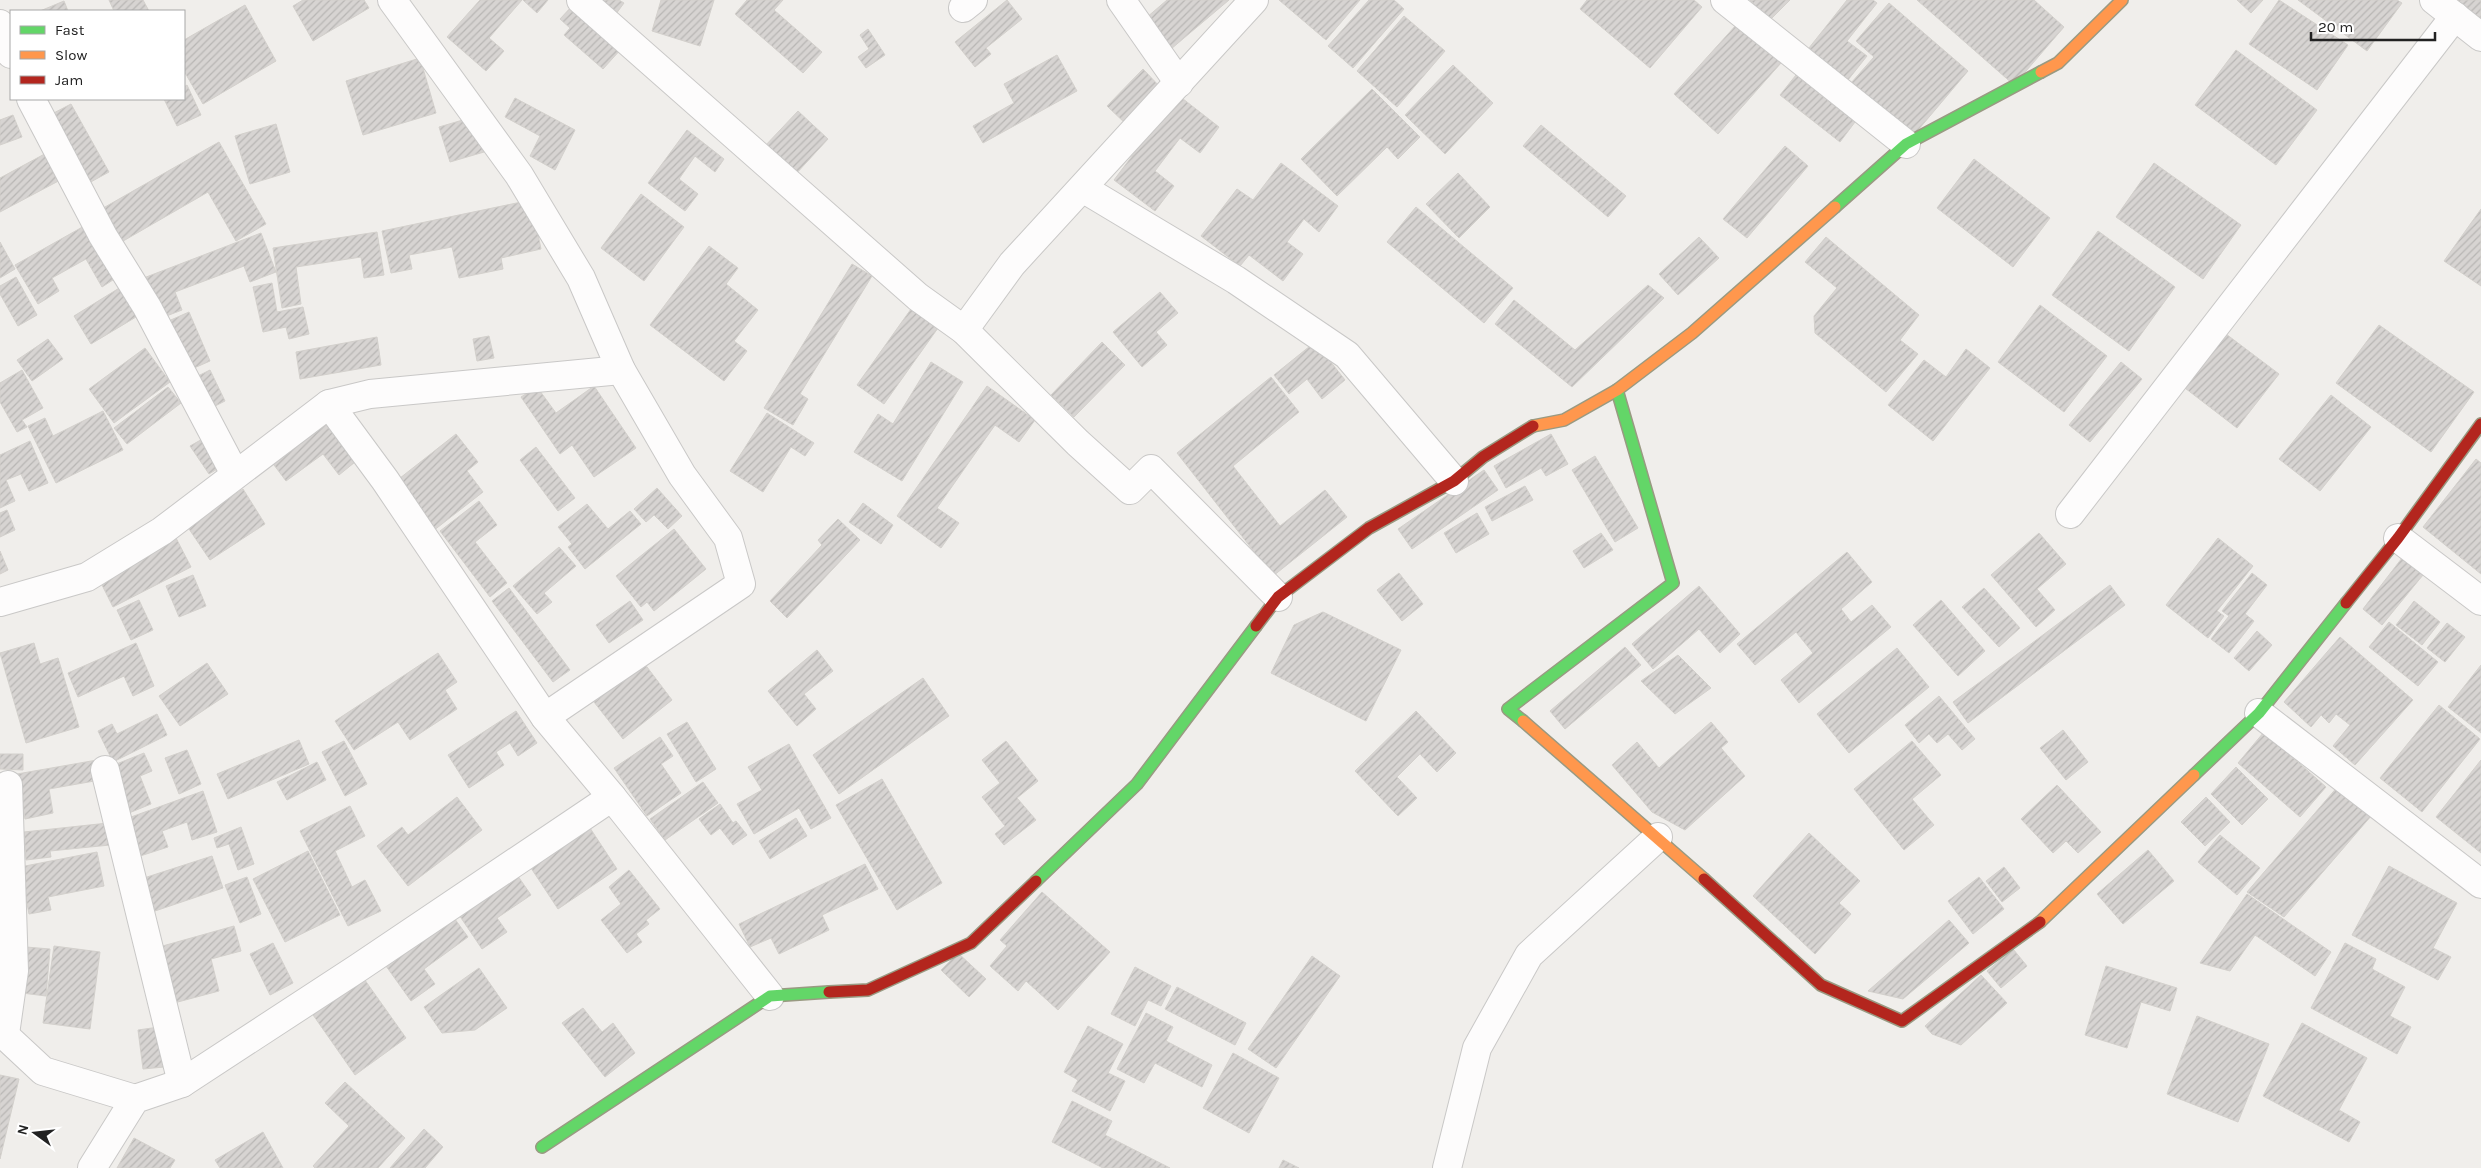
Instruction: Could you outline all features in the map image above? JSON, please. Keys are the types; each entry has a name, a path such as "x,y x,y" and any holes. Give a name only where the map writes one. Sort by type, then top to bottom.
{"street":[{"path":"581,0 918,297 964,330 1078,443 1130,490 1151,469 1278,597"},
{"path":"1121,0 1179,83"},
{"path":"964,330 1012,264 1084,189 1254,0"},
{"path":"1725,0 1906,144"},
{"path":"542,1147 770,996 868,990 971,943 1137,784 1278,597 1369,528 1454,481 1483,457 1532,426 1564,420 1617,390 1692,333 1906,144 2058,62 2122,0"},
{"path":"394,1 524,183 581,278 621,370 682,475 728,538 741,584 545,716"},
{"path":"2070,514 2444,8 2481,37"},
{"path":"0,24 10,51"},
{"path":"33,100 104,236 147,306 235,474"},
{"path":"1084,189 1236,280 1347,355 1454,481"},
{"path":"0,602 87,577 162,531 329,404 370,394 621,370"},
{"path":"1617,390 1672,583 1508,710 1658,837 1821,985 1902,1021 2043,920 2259,713 2398,538 2481,424"},
{"path":"329,404 391,488 545,716 770,996"},
{"path":"2398,538 2481,601"},
{"path":"2259,713 2481,884"},
{"path":"105,770 182,1083"},
{"path":"8,785 14,971 3,1033 43,1071 134,1099 182,1083 358,968 612,797"},
{"path":"1447,1168 1476,1048 1529,955 1658,837"},
{"path":"92,1168 134,1099"}],"building":[{"path":"109,0 143,0 148,10 114,10"},
{"path":"303,0 364,0 369,8 313,41 293,6"},
{"path":"480,0 522,0 489,38 504,51 486,71 447,37"},
{"path":"523,0 548,0 537,13"},
{"path":"589,0 619,0 624,3 613,18"},
{"path":"661,0 714,0 700,46 652,31"},
{"path":"747,0 783,0 774,10 822,52 803,73 735,14"},
{"path":"1007,0 1022,19 986,48 991,54 975,67 955,42"},
{"path":"1167,0 1229,0 1171,49 1146,18"},
{"path":"1279,0 1360,0 1326,40"},
{"path":"1369,0 1394,0 1404,9 1353,68 1328,46"},
{"path":"1587,0 1694,0 1702,7 1650,68 1580,9"},
{"path":"1750,0 1790,0 1770,20"},
{"path":"1847,0 1873,0 1877,3 1847,41 1867,56 1844,85 1805,53"},
{"path":"1917,0 2034,0 2064,27 2014,85"},
{"path":"2237,0 2263,0 2251,13"},
{"path":"2279,0 2348,45 2317,90 2249,44"},
{"path":"2298,0 2397,0 2402,3 2367,51"},
{"path":"2450,0 2481,0 2481,24"},
{"path":"64,1 68,10 42,10"},
{"path":"1889,3 1968,71 1913,136 1851,83 1874,57 1856,41"},
{"path":"245,5 276,61 203,104 185,73 185,39"},
{"path":"573,5 622,48 603,69 564,35 570,28 560,19"},
{"path":"1404,16 1445,51 1397,107 1357,71"},
{"path":"1737,24 1781,63 1718,134 1674,94"},
{"path":"868,29 885,55 866,68 858,57 869,49 860,35"},
{"path":"2236,50 2317,110 2276,165 2195,105"},
{"path":"1057,55 1077,91 983,143 973,126 1014,103 1004,84"},
{"path":"420,58 436,113 363,135 346,81"},
{"path":"1453,65 1493,103 1445,154 1405,115"},
{"path":"1143,69 1161,88 1126,124 1107,106"},
{"path":"1796,75 1855,122 1840,142 1780,95"},
{"path":"187,85 201,115 177,126 164,100 185,100 185,86"},
{"path":"1372,89 1420,137 1398,159 1387,147 1337,196 1301,159"},
{"path":"1178,95 1219,127 1200,153 1180,138 1155,171 1174,186 1155,211 1114,180"},
{"path":"515,98 575,130 555,170 530,156 540,136 505,117"},
{"path":"71,104 109,172 87,184 48,116"},
{"path":"798,111 828,139 794,176 764,147"},
{"path":"13,115 22,137 0,145 0,120"},
{"path":"473,117 484,152 450,162 439,127"},
{"path":"276,124 290,172 250,184 235,136"},
{"path":"1541,125 1626,196 1608,217 1523,146"},
{"path":"687,130 724,159 715,172 695,156 679,179 698,194 685,211 648,183"},
{"path":"219,142 266,224 236,241 208,192 118,244 98,211"},
{"path":"1785,146 1808,166 1747,238 1723,219"},
{"path":"52,150 66,177 0,212 0,178"},
{"path":"1974,159 2050,218 2013,267 1937,208"},
{"path":"1281,163 1338,206 1319,232 1304,219 1287,242 1303,254 1283,281 1249,255 1240,266 1201,236 1237,189 1253,200"},
{"path":"2154,163 2241,225 2203,279 2116,217"},
{"path":"1458,173 1490,207 1459,238 1426,204"},
{"path":"641,194 684,227 644,281 601,248"},
{"path":"531,200 541,249 501,258 503,269 459,278 452,247 409,255 412,269 391,273 382,231"},
{"path":"1416,207 1513,288 1484,323 1387,242"},
{"path":"2481,209 2481,286 2444,261"},
{"path":"86,225 116,278 102,287 86,259 52,278 59,291 38,304 15,265"},
{"path":"2098,231 2175,287 2129,351 2052,295"},
{"path":"377,232 384,275 364,278 361,257 296,267 301,304 282,308 273,248"},
{"path":"261,233 276,272 250,282 244,266 175,292 182,310 156,320 141,279"},
{"path":"1699,237 1719,258 1678,295 1659,274"},
{"path":"1826,237 1919,315 1900,340 1918,354 1886,392 1815,333 1814,316 1837,288 1805,262"},
{"path":"0,242 15,269 0,278"},
{"path":"709,246 738,268 726,284 758,310 734,341 747,351 724,381 650,325"},
{"path":"852,264 872,276 800,394 808,399 793,425 764,408"},
{"path":"16,277 37,315 18,326 0,294 0,286"},
{"path":"129,282 146,311 91,344 74,316"},
{"path":"272,283 277,312 303,307 309,334 289,339 286,327 263,332 253,287"},
{"path":"1648,285 1664,298 1572,387 1495,324 1514,300 1575,350"},
{"path":"1160,292 1178,313 1156,332 1167,345 1142,367 1113,332"},
{"path":"2040,305 2107,356 2064,412 1998,362"},
{"path":"911,309 938,328 884,404 857,385"},
{"path":"189,312 210,361 185,372 164,323"},
{"path":"2379,325 2474,392 2431,452 2336,383"},
{"path":"2222,331 2279,374 2237,428 2181,385"},
{"path":"489,336 494,358 477,361 473,339"},
{"path":"377,337 381,365 300,379 296,352"},
{"path":"48,339 63,359 32,381 17,360"},
{"path":"1102,342 1125,365 1074,417 1051,395"},
{"path":"1315,342 1345,380 1322,399 1307,379 1289,394 1274,375"},
{"path":"145,348 170,382 114,423 89,389"},
{"path":"1966,349 1990,368 1933,441 1888,405 1924,360 1946,377"},
{"path":"931,362 963,382 902,481 854,452 878,414 893,424"},
{"path":"2121,362 2142,379 2090,442 2069,425"},
{"path":"22,370 43,408 22,420 27,427 17,432 0,402 0,383"},
{"path":"210,370 225,401 205,411 190,380"},
{"path":"1271,377 1299,412 1233,466 1280,526 1325,490 1347,517 1273,576 1177,453"},
{"path":"594,386 636,448 594,477 572,445 560,454 521,397 537,387 556,413"},
{"path":"987,386 1035,420 1019,442 995,425 937,508 959,523 941,548 897,516"},
{"path":"168,387 181,403 127,444 114,428"},
{"path":"2331,395 2371,427 2320,491 2279,459"},
{"path":"103,411 123,450 56,483 28,426 45,418 53,436"},
{"path":"767,413 814,443 805,456 791,447 763,492 730,471"},
{"path":"328,417 360,458 339,475 323,454 286,481 271,461"},
{"path":"456,434 478,462 467,471 483,492 433,531 395,482"},
{"path":"1551,434 1568,464 1546,476 1541,468 1506,488 1494,466"},
{"path":"206,437 224,465 209,474 190,446"},
{"path":"30,441 48,483 29,491 21,474 6,480 15,501 0,508 0,455"},
{"path":"536,447 575,498 558,511 520,460"},
{"path":"1595,456 1638,528 1615,542 1572,470"},
{"path":"2476,459 2481,463 2481,574 2423,527"},
{"path":"1484,470 1498,490 1412,549 1398,529"},
{"path":"1525,486 1533,500 1492,521 1485,507"},
{"path":"657,488 682,516 668,529 654,515 646,522 634,509"},
{"path":"243,489 265,524 210,560 187,526"},
{"path":"479,501 497,525 475,542 507,583 490,597 440,531"},
{"path":"863,503 893,525 881,544 849,522"},
{"path":"587,504 608,529 630,511 641,524 585,569 568,547 572,544 558,527"},
{"path":"7,510 15,530 0,537 0,513"},
{"path":"1477,513 1489,534 1456,553 1444,533"},
{"path":"838,519 860,540 787,618 770,601 822,545 818,540"},
{"path":"674,529 706,569 654,611 647,602 641,607 616,576"},
{"path":"1601,533 1613,550 1584,568 1573,551"},
{"path":"2039,533 2066,564 2037,589 2055,610 2036,627 1991,575"},
{"path":"176,538 191,567 113,607 98,577"},
{"path":"2218,538 2253,566 2217,611 2224,616 2208,638 2166,605"},
{"path":"559,547 576,566 544,593 552,602 537,614 513,586"},
{"path":"0,551 8,570 0,574"},
{"path":"1847,552 1872,582 1841,609 1851,622 1872,605 1891,627 1799,703 1781,680 1813,653 1796,632 1755,665 1737,644"},
{"path":"2402,558 2423,575 2382,625 2363,609"},
{"path":"1399,573 1423,604 1402,621 1377,590"},
{"path":"2252,573 2267,585 2245,614 2254,621 2229,653 2211,639 2229,616 2222,611"},
{"path":"193,575 206,606 179,617 166,586"},
{"path":"2110,585 2125,605 1968,723 1953,702"},
{"path":"1699,586 1740,634 1720,653 1699,629 1653,669 1632,644"},
{"path":"509,588 570,670 553,682 492,601"},
{"path":"1984,588 2020,628 1999,647 1962,607"},
{"path":"139,600 153,630 131,640 117,610"},
{"path":"1941,600 1985,651 1958,676 1913,625"},
{"path":"630,601 643,620 609,643 596,625"},
{"path":"2414,601 2440,622 2422,645 2396,625"},
{"path":"1323,612 1401,650 1366,721 1271,673 1294,625"},
{"path":"2389,622 2438,662 2418,686 2369,647"},
{"path":"2447,623 2465,637 2445,662 2427,648"},
{"path":"2257,631 2272,645 2249,671 2234,658"},
{"path":"2340,637 2413,700 2355,765 2333,746 2350,725 2336,714 2329,723 2321,715 2311,727 2284,702"},
{"path":"34,643 40,664 58,658 79,727 26,743 0,653"},
{"path":"136,643 154,686 133,696 124,676 78,697 68,673"},
{"path":"1625,647 1641,665 1565,729 1550,711"},
{"path":"1897,648 1929,687 1849,753 1817,714"},
{"path":"817,650 833,671 804,694 816,709 797,726 768,691"},
{"path":"438,653 457,682 445,690 457,709 410,740 398,722 354,750 335,721"},
{"path":"1678,655 1711,688 1675,714 1641,681"},
{"path":"207,663 228,694 180,726 159,696"},
{"path":"644,663 672,700 623,739 594,702"},
{"path":"2481,665 2481,733 2448,707"},
{"path":"923,678 949,716 839,794 813,755"},
{"path":"1939,696 1975,739 1962,750 1948,734 1937,743 1929,734 1919,743 1905,725"},
{"path":"2439,705 2480,739 2422,812 2380,778"},
{"path":"516,711 537,743 518,756 510,743 496,752 504,765 469,788 448,755"},
{"path":"1416,711 1456,753 1437,772 1420,754 1397,777 1417,798 1398,816 1355,771"},
{"path":"157,714 167,735 113,762 98,731 112,724 117,734"},
{"path":"687,722 716,769 696,782 667,734"},
{"path":"1711,722 1728,742 1721,748 1745,776 1685,830 1652,812 1612,765 1637,742 1659,768"},
{"path":"2063,730 2088,762 2066,780 2040,748"},
{"path":"2264,732 2326,787 2300,817 2238,763"},
{"path":"660,737 673,756 661,764 681,793 647,816 614,768"},
{"path":"299,740 309,764 228,799 217,774"},
{"path":"344,741 367,784 345,796 322,752"},
{"path":"1006,741 1038,781 1017,798 1036,820 1004,845 995,834 1005,826 982,797 1000,783 982,760"},
{"path":"1912,741 1941,775 1912,799 1934,825 1904,850 1854,789"},
{"path":"789,744 831,818 811,829 799,808 754,834 737,804 762,790 748,767"},
{"path":"187,750 201,784 179,794 165,758"},
{"path":"144,753 152,771 140,776 151,804 129,813 109,767"},
{"path":"0,754 23,754 23,770 0,769"},
{"path":"97,760 100,780 49,789 53,813 25,819 17,774"},
{"path":"2481,760 2481,853 2436,817"},
{"path":"317,762 326,780 287,800 277,782"},
{"path":"2236,767 2268,799 2242,825 2211,794"},
{"path":"882,779 942,883 897,910 836,805"},
{"path":"703,782 718,803 665,840 650,819"},
{"path":"2057,785 2101,832 2078,853 2066,841 2053,853 2021,819"},
{"path":"2339,785 2372,815 2284,917 2247,892"},
{"path":"203,791 217,832 192,840 187,822 162,831 168,847 134,858 120,821"},
{"path":"457,797 482,830 408,886 377,846 402,827 408,835"},
{"path":"2206,797 2230,822 2205,846 2181,822"},
{"path":"720,804 733,823 736,821 747,835 733,845 720,828 711,835 699,819"},
{"path":"350,806 365,836 335,851 352,887 365,880 381,911 348,926 300,831"},
{"path":"796,818 807,836 770,859 759,841"},
{"path":"108,823 110,845 50,851 51,857 26,860 24,832"},
{"path":"588,825 617,869 558,909 529,865"},
{"path":"241,827 254,864 238,870 229,844 217,848 214,838"},
{"path":"1809,833 1860,881 1839,903 1851,914 1815,954 1753,896"},
{"path":"2220,835 2260,868 2237,895 2198,862"},
{"path":"2148,850 2174,881 2123,924 2097,894"},
{"path":"308,851 340,915 285,942 253,879"},
{"path":"97,852 104,886 48,897 51,910 29,914 20,867"},
{"path":"212,856 223,888 155,911 144,878"},
{"path":"865,864 878,889 822,915 829,930 779,954 771,938 750,947 739,924"},
{"path":"2389,866 2457,903 2433,948 2451,957 2438,980 2352,935"},
{"path":"2004,867 2020,888 2002,902 1986,881"},
{"path":"513,869 531,895 497,918 507,932 482,949 455,909"},
{"path":"629,870 660,909 646,920 649,924 636,934 642,942 627,953 601,920 621,904 609,887"},
{"path":"247,877 261,914 240,923 225,885"},
{"path":"1979,877 2004,909 1973,934 1948,901"},
{"path":"1042,892 1110,952 1058,1010 1026,981 1018,991 990,966 1007,946 1000,940"},
{"path":"2247,894 2331,952 2315,976 2255,935 2230,971 2200,963"},
{"path":"449,911 468,937 424,969 435,984 411,1001 381,959"},
{"path":"1949,920 1969,943 1903,999 1868,991"},
{"path":"234,926 241,951 211,959 219,991 174,1003 159,947"},
{"path":"273,943 293,983 270,995 250,954"},
{"path":"2345,943 2376,959 2372,969 2405,987 2390,1016 2411,1027 2397,1054 2311,1008"},
{"path":"54,946 100,952 90,1029 43,1023"},
{"path":"26,947 50,949 46,996 22,993"},
{"path":"2013,949 2027,966 2001,988 1987,971"},
{"path":"958,953 986,979 969,997 941,970"},
{"path":"1312,956 1340,976 1276,1068 1248,1049"},
{"path":"2106,966 2177,988 2170,1011 2141,1002 2127,1048 2085,1035"},
{"path":"1135,967 1171,986 1161,1006 1148,1000 1135,1026 1111,1014"},
{"path":"479,968 507,1008 475,1030 442,1033 424,1007"},
{"path":"1981,975 2007,1003 1961,1045 1932,1034 1925,1026"},
{"path":"362,976 406,1038 355,1075 311,1012"},
{"path":"1177,987 1246,1023 1235,1045 1165,1009"},
{"path":"583,1008 602,1032 613,1023 635,1053 605,1077 562,1023"},
{"path":"1146,1013 1173,1027 1166,1041 1212,1065 1202,1087 1155,1063 1144,1083 1117,1069"},
{"path":"2197,1016 2269,1044 2238,1122 2167,1094"},
{"path":"2302,1023 2367,1058 2339,1110 2360,1122 2349,1142 2263,1096"},
{"path":"1088,1026 1123,1044 1108,1073 1125,1081 1110,1111 1072,1091 1078,1080 1064,1072"},
{"path":"159,1027 164,1067 143,1069 138,1030"},
{"path":"1233,1053 1279,1078 1249,1133 1203,1108"},
{"path":"0,1075 19,1079 0,1159"},
{"path":"345,1082 405,1138 378,1168 315,1168 313,1166 349,1126 325,1103"},
{"path":"1072,1101 1112,1121 1105,1135 1170,1168 1103,1168 1052,1142"},
{"path":"424,1129 443,1147 425,1168 390,1168"},
{"path":"263,1132 283,1168 220,1168 215,1160"},
{"path":"134,1138 175,1160 170,1168 117,1168"},
{"path":"1283,1160 1299,1168 1279,1168"}],"traffic: fast":[{"path":"1835,207 1906,144 2041,72"},
{"path":"1523,721 1508,709 1673,583 1617,390"},
{"path":"2194,775 2259,713 2346,603"},
{"path":"1036,881 1137,784 1256,626"},
{"path":"542,1147 770,996 829,992"}],"traffic: slow":[{"path":"2041,72 2058,63 2122,0"},
{"path":"1533,426 1564,420 1617,390 1692,333 1835,207"},
{"path":"1523,721 1704,879"},
{"path":"2040,922 2194,775"}],"traffic: jam":[{"path":"2346,603 2398,538 2481,424"},
{"path":"1256,626 1278,597 1369,528 1454,481 1483,457 1533,426"},
{"path":"1704,879 1821,985 1902,1021 2040,922"},
{"path":"829,992 868,990 971,943 1036,881"}]}
